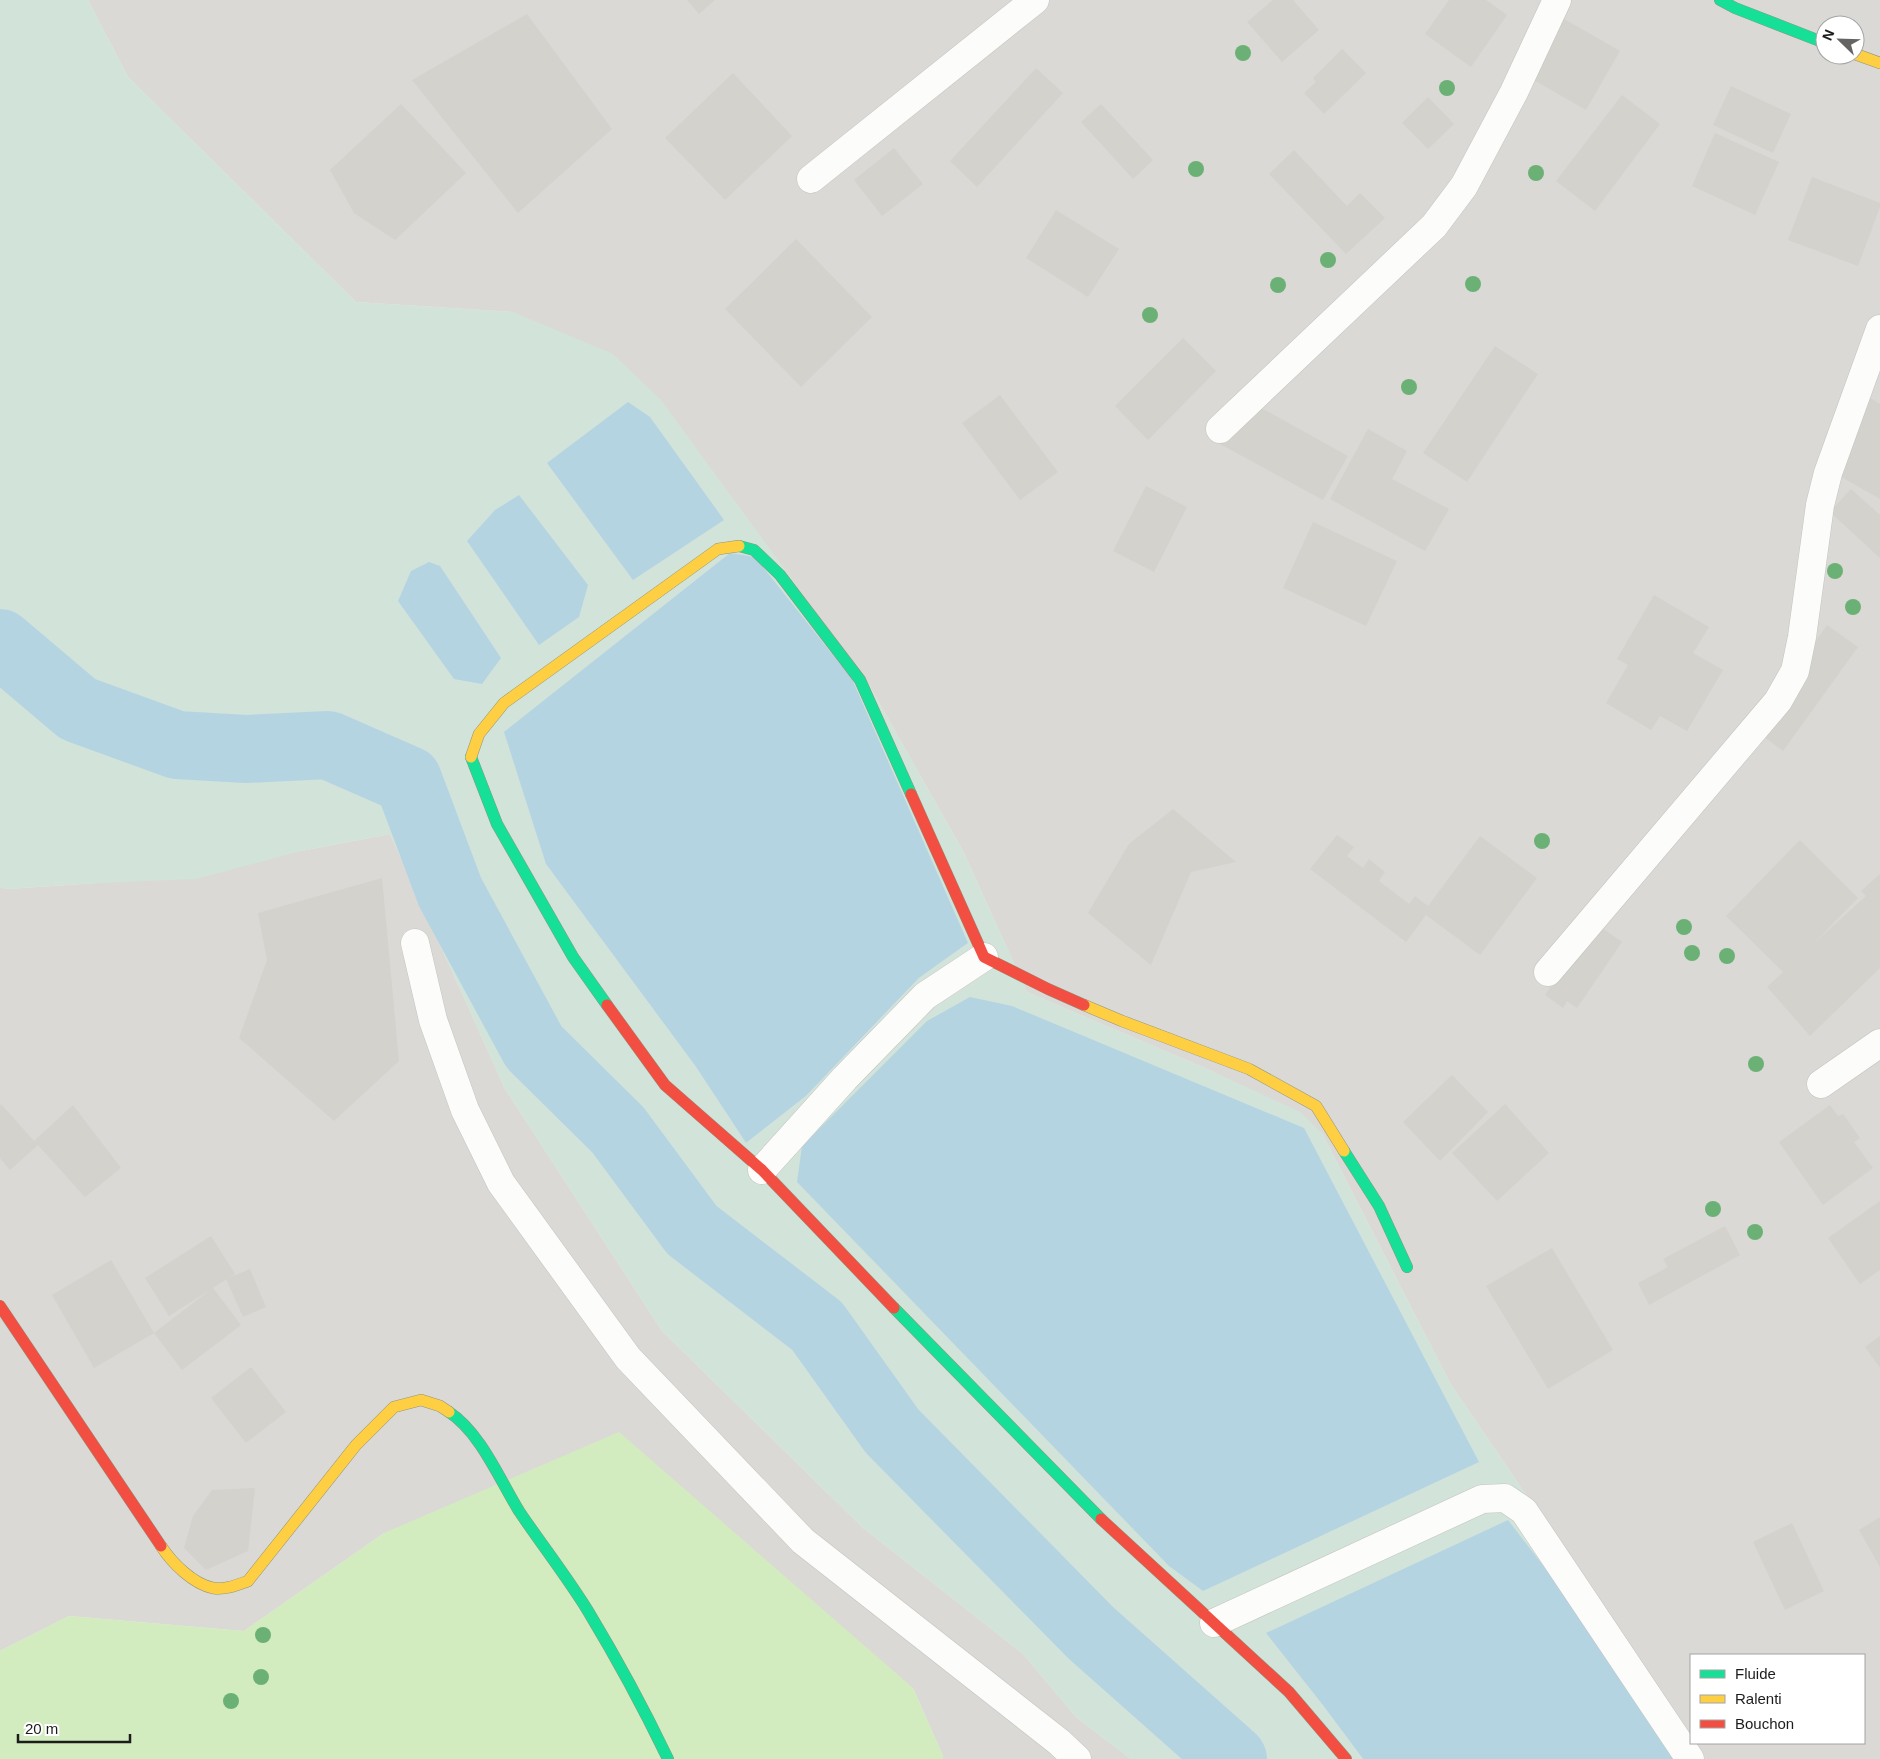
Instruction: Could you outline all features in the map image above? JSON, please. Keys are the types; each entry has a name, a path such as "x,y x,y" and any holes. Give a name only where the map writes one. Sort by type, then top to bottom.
{"street":[{"path":"811,179 1035,0"},
{"path":"1220,429 1434,226 1464,186 1514,92 1557,0"},
{"path":"1720,0 1735,8 1815,39"},
{"path":"1865,58 1880,63"},
{"path":"1548,972 1778,701 1795,671 1802,637 1820,505 1828,472 1880,328"},
{"path":"1346,1759 1289,1692 1109,1528 908,1324 762,1170 665,1084 574,957 497,824 472,758 479,734 504,703 718,549 738,546 754,550 780,575 860,680 984,957 1048,989 1114,1018 1249,1069 1316,1106 1379,1206 1406,1266"},
{"path":"415,943 433,1020 464,1110 501,1183 628,1358 803,1541 1059,1742 1077,1759"},
{"path":"762,1170 845,1078 925,996 984,957"},
{"path":"1821,1084 1880,1043"},
{"path":"0,1306 168,1557 202,1586 217,1590 235,1587 248,1581 350,1452 394,1407 421,1400 440,1406 457,1417 477,1441 519,1510 588,1611 649,1720 668,1759"},
{"path":"1214,1623 1482,1499 1505,1498 1524,1511 1690,1759"}],"shaded area":[{"path":"0,0 88,0 128,77 356,302 513,312 613,354 661,400 868,683 964,853 1027,992 1212,1071 1300,1112 1322,1133 1450,1383 1690,1736 1690,1744 1696,1744 1706,1759 1681,1759 1322,1704 1363,1759 1131,1759 1077,1718 1023,1654 863,1528 662,1331 505,1089 390,834 301,851 196,879 7,889 0,887","holes":["968,943 919,978 806,1096 746,1143 694,1064"]},
{"path":"88,0 1880,0 1880,1759 1706,1759 1696,1744 1865,1744 1865,1654 1690,1654 1690,1736 1450,1383 1322,1133 1212,1071 1027,992 964,853 868,683 513,312 356,302 128,77"},
{"path":"390,834 505,1089 662,1331 863,1528 1023,1654 1077,1718 1131,1759 942,1759 943,1756 913,1688 384,1533 244,1631 69,1616 0,1651 0,887 7,889 97,883 301,851"}],"green space":[{"path":"619,1432 913,1688 943,1756 942,1759 0,1759 0,1651 69,1616 244,1631 384,1533"}],"water":[{"path":"628,402 650,417 724,520 633,580 547,463"},
{"path":"519,495 588,585 579,617 539,645 467,541 495,510"},
{"path":"730,553 755,557 852,679 968,943 919,978 806,1096 746,1143 694,1064 546,864 504,732"},
{"path":"429,562 440,566 501,658 482,684 454,679 398,601 411,571"},
{"path":"970,997 1012,1006 1304,1128 1479,1462 1203,1591 1169,1566 797,1182 802,1146 927,1021"},
{"path":"1508,1520 1618,1663 1681,1759 1363,1759 1266,1633"}],"building":[{"path":"687,0 715,0 699,14"},
{"path":"1273,0 1293,0 1319,30 1282,62 1247,22"},
{"path":"1449,0 1486,0 1507,15 1471,67 1425,34"},
{"path":"1552,12 1620,51 1586,110 1518,71"},
{"path":"527,14 612,129 518,213 412,80"},
{"path":"1342,49 1366,73 1324,114 1304,93 1316,82 1313,78"},
{"path":"1036,68 1063,93 977,187 950,161"},
{"path":"733,73 792,136 725,200 665,138"},
{"path":"1731,86 1791,114 1773,153 1713,125"},
{"path":"1622,95 1660,124 1595,211 1556,181"},
{"path":"1428,97 1454,124 1428,149 1402,123"},
{"path":"401,104 466,173 395,240 354,213 330,170"},
{"path":"1101,104 1153,160 1133,179 1081,122"},
{"path":"1715,133 1779,162 1755,215 1692,186"},
{"path":"894,148 923,184 882,216 854,180"},
{"path":"1294,150 1347,206 1360,193 1385,218 1346,254 1269,174"},
{"path":"1812,177 1880,203 1858,266 1788,240"},
{"path":"1056,210 1119,249 1088,297 1026,258"},
{"path":"796,239 872,317 801,387 725,309"},
{"path":"1183,338 1216,371 1148,440 1115,406"},
{"path":"1495,346 1538,374 1467,482 1423,453"},
{"path":"1000,395 1058,472 1020,500 962,423"},
{"path":"1865,395 1880,404 1880,499 1824,467"},
{"path":"1245,399 1348,456 1323,500 1220,444"},
{"path":"1368,429 1407,451 1392,479 1449,509 1425,551 1330,499"},
{"path":"1146,486 1187,507 1154,572 1113,551"},
{"path":"1851,489 1880,515 1880,558 1830,512"},
{"path":"1313,522 1397,561 1366,626 1283,588"},
{"path":"1654,595 1709,627 1693,653 1723,670 1687,731 1660,716 1651,730 1606,703 1628,665 1617,659"},
{"path":"1827,625 1858,647 1783,751 1753,729"},
{"path":"1173,809 1236,862 1191,872 1151,965 1088,913 1129,844"},
{"path":"1337,835 1354,847 1347,856 1363,868 1369,859 1385,872 1379,881 1409,904 1415,896 1428,906 1480,836 1537,878 1480,955 1426,915 1406,942 1310,869"},
{"path":"1800,840 1858,898 1814,943 1866,896 1861,891 1880,874 1880,968 1810,1036 1767,987 1783,972 1726,916"},
{"path":"382,878 399,1061 334,1121 239,1038 267,960 258,913"},
{"path":"1595,923 1622,942 1577,1008 1567,1001 1563,1008 1545,995"},
{"path":"1452,1075 1488,1112 1440,1161 1403,1122"},
{"path":"1,1104 34,1141 73,1105 121,1168 85,1197 38,1145 10,1170 0,1158"},
{"path":"1505,1104 1549,1153 1497,1201 1452,1153"},
{"path":"1830,1105 1838,1116 1843,1114 1860,1138 1854,1142 1873,1168 1823,1205 1779,1142"},
{"path":"1880,1201 1880,1270 1860,1284 1828,1238"},
{"path":"1725,1226 1740,1255 1649,1305 1638,1283 1668,1267 1663,1259"},
{"path":"211,1236 235,1274 213,1288 241,1325 182,1370 154,1333 210,1290 169,1316 145,1278"},
{"path":"1552,1248 1613,1350 1548,1389 1486,1286"},
{"path":"111,1260 154,1333 94,1368 52,1295"},
{"path":"250,1269 266,1307 243,1317 226,1279"},
{"path":"1880,1336 1880,1368 1865,1347"},
{"path":"251,1367 286,1412 246,1443 211,1398"},
{"path":"255,1488 248,1551 206,1570 184,1548 193,1516 212,1490"},
{"path":"1880,1517 1880,1567 1859,1530"},
{"path":"1792,1523 1824,1591 1785,1610 1753,1542"}],"waterway":[{"path":"0,643 78,709 177,745 246,749 328,745 408,780 450,892 534,1047 618,1130 692,1230 817,1326 892,1431 1091,1633 1233,1759"}],"traffic: fast":[{"path":"1720,0 1735,8 1815,39"},
{"path":"739,546 754,550 780,575 860,680 911,794"},
{"path":"471,757 497,824 573,957 607,1005"},
{"path":"1344,1151 1379,1206 1407,1267"},
{"path":"894,1308 1101,1519"},
{"path":"449,1412 460,1421 480,1444 519,1511 588,1611 630,1684 668,1759"}],"traffic: slow":[{"path":"1865,58 1880,63"},
{"path":"471,757 479,734 504,703 718,549 739,546"},
{"path":"1084,1005 1249,1069 1316,1106 1344,1151"},
{"path":"161,1546 184,1572 205,1586 213,1588 231,1587 248,1581 356,1445 394,1407 421,1400 440,1406 449,1412"}],"traffic: jam":[{"path":"911,794 984,957 1084,1005"},
{"path":"607,1005 665,1085 762,1170 894,1308"},
{"path":"0,1306 161,1546"},
{"path":"1101,1519 1289,1692 1346,1759"}]}
